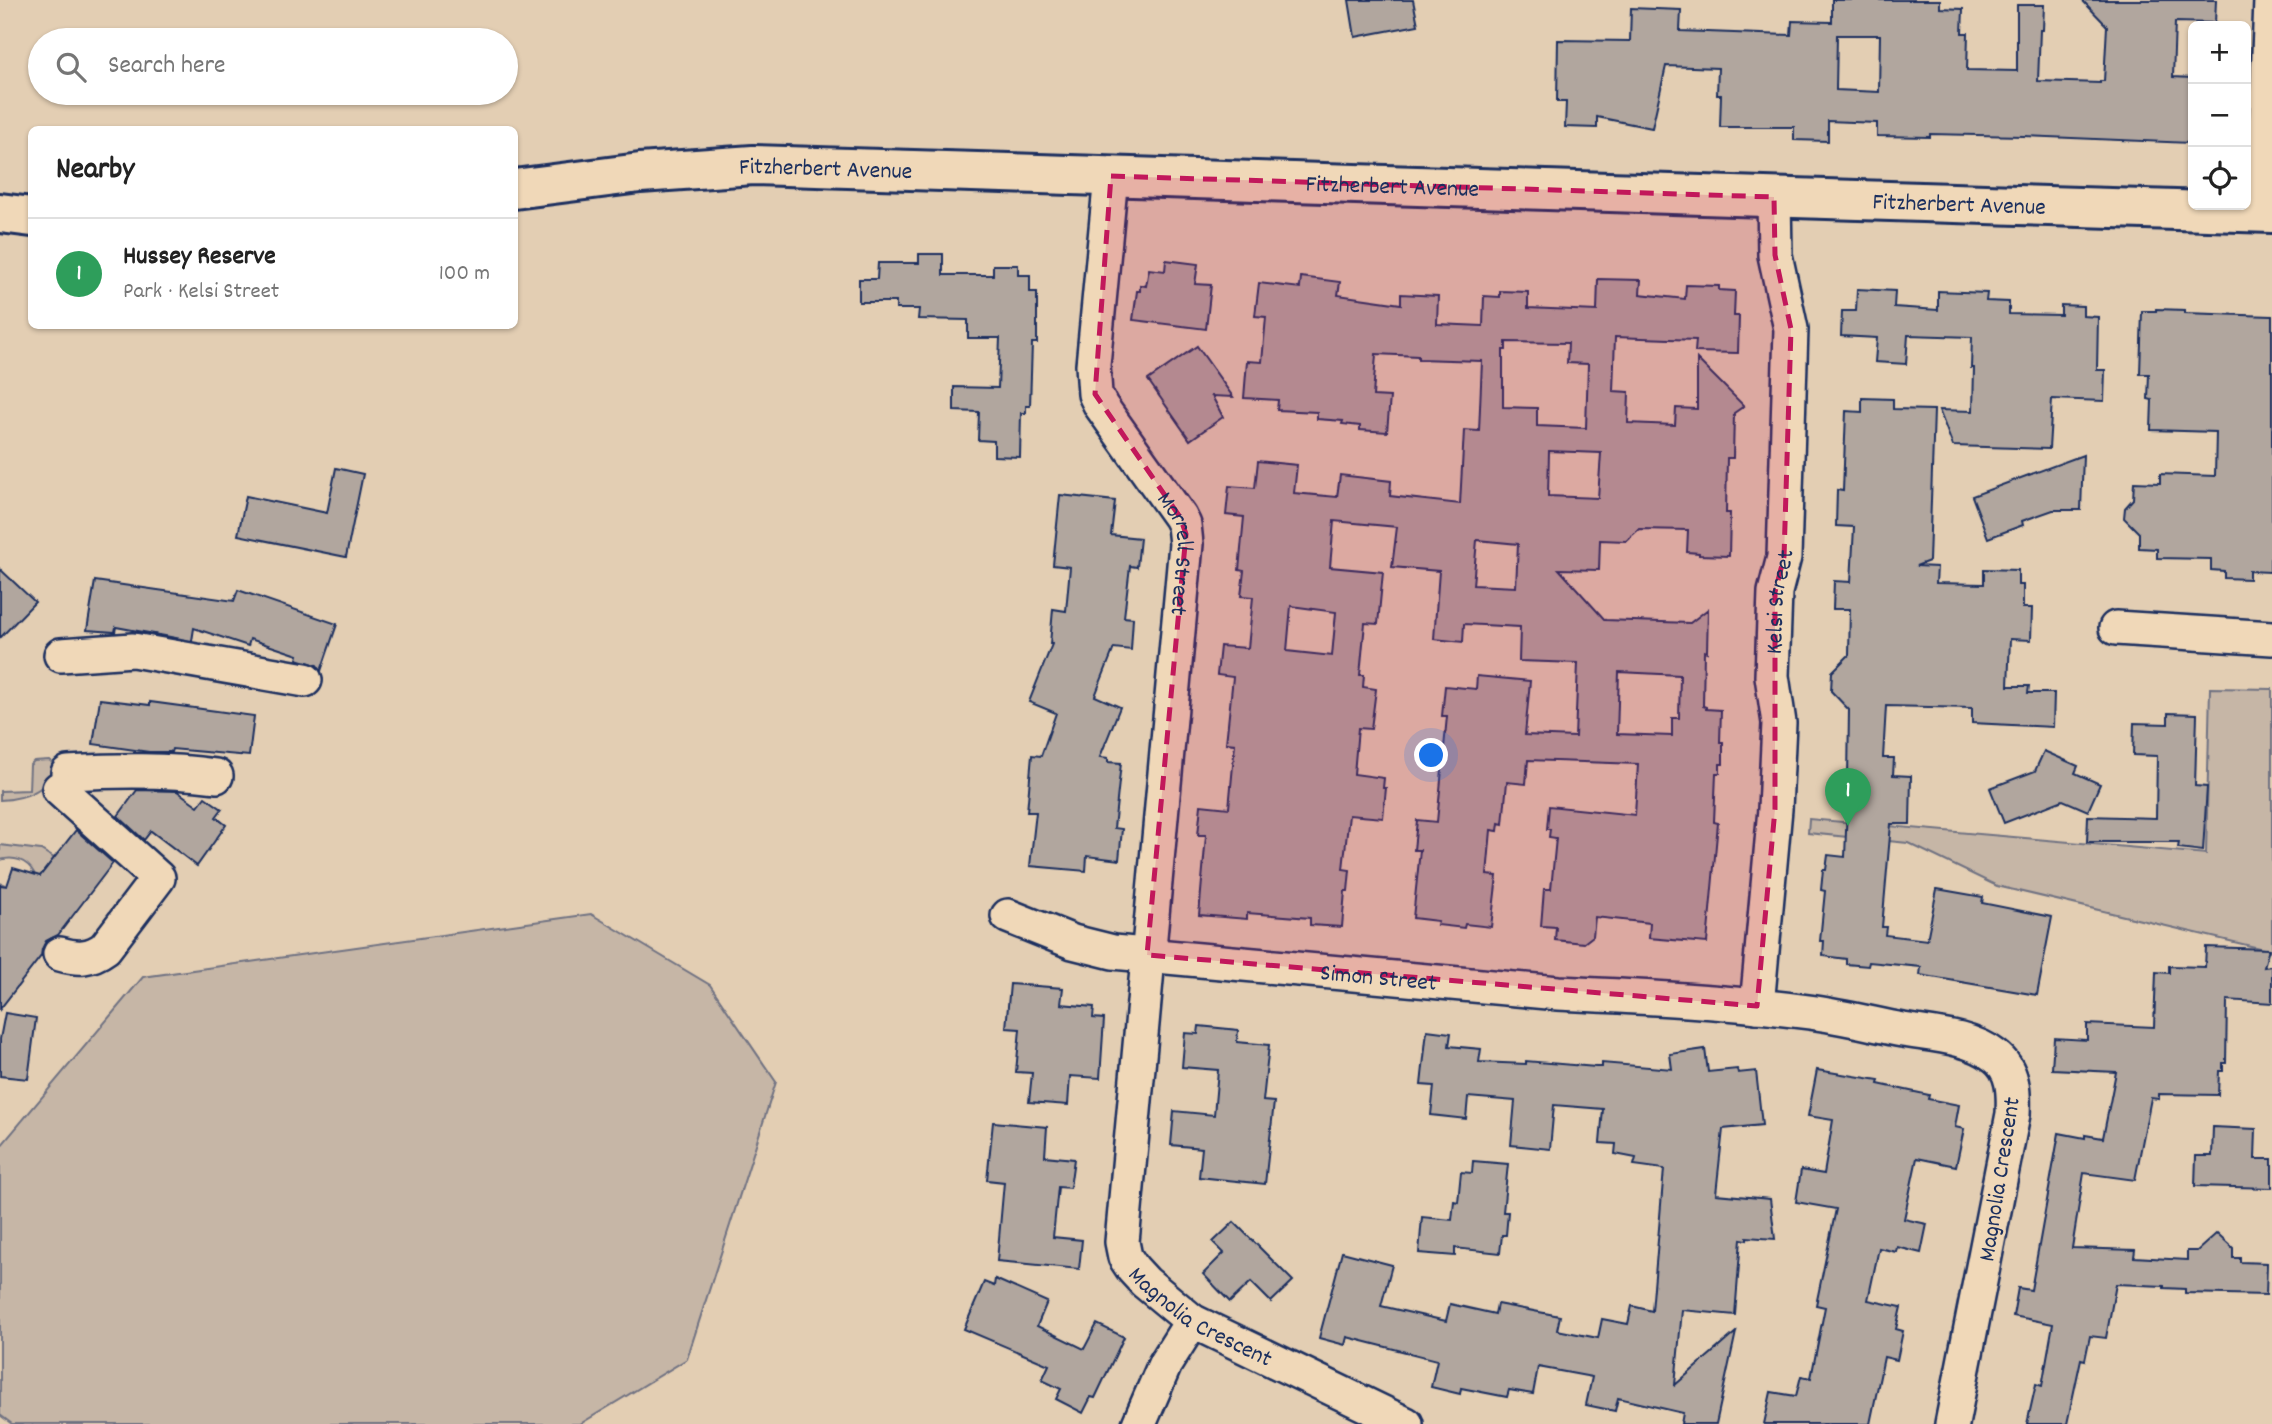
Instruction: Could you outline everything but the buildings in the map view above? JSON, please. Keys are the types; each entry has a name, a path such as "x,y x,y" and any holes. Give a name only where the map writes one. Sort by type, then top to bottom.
{"street":[{"path":"2268,213 2271,0"},
{"name":"Fitzherbert Avenue","path":"518,189 695,167 753,165 2268,213"},
{"name":"Morrell Street","path":"1111,176 1093,365 1095,394 1180,517 1186,534 1147,955"},
{"name":"Kelsi Street","path":"1757,1006 1775,810 1779,723 1772,676 1774,606 1784,557 1791,329 1775,255 1774,197"},
{"path":"0,213 28,216"},
{"path":"2116,628 2272,638"},
{"path":"61,655 132,650 305,680"},
{"path":"61,954 83,958 94,956 105,948 158,878 64,781 142,769 216,776"},
{"name":"Simon Street","path":"1009,916 1093,948 1147,955 1559,993 1757,1006"},
{"name":"Magnolia Crescent","path":"1147,955 1122,1242 1125,1257 1145,1282 1192,1321 1406,1424"},
{"name":"Magnolia Crescent","path":"1757,1006 1811,1012 1975,1045 1996,1056 2007,1069 2014,1088 2013,1114 1952,1424"},
{"path":"1139,1424 1165,1364 1192,1321"}],"highlighted area":[{"path":"1111,176 1774,197 1775,255 1791,329 1784,557 1775,592 1775,809 1757,1006 1147,955 1186,534 1180,517 1095,394"}],"shaded area":[{"path":"2210,688 2272,689 2272,951 1997,886 1908,843 1808,833 1809,819 2206,854"},
{"path":"49,760 55,765 52,774 41,787 18,798 0,800 0,791 29,790 30,765 34,761"},
{"path":"0,845 41,850 54,858 0,929 4,886 0,883 5,885 4,908 34,879 34,873 20,860 0,860"},
{"path":"591,914 710,985 776,1082 687,1359 580,1424 12,1424 0,1415 0,1147 143,977"}],"place":[{"name":"Hussey Reserve","path":"1848,826"}]}
